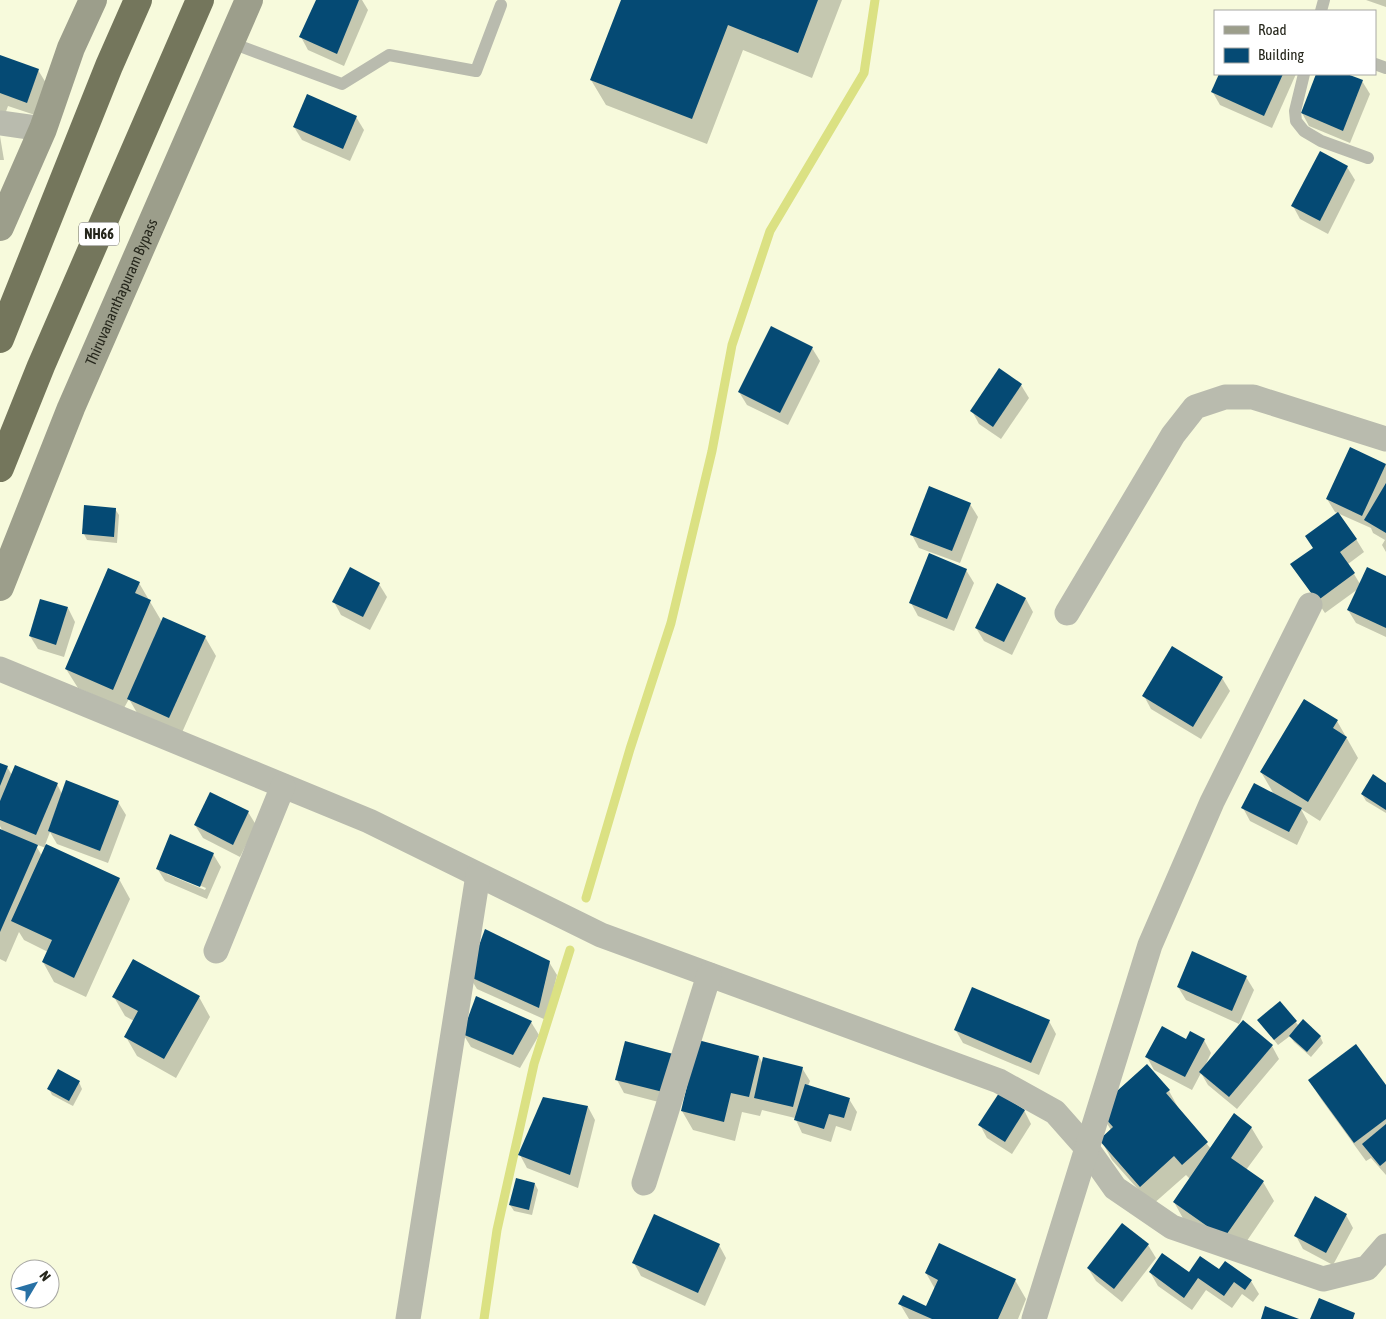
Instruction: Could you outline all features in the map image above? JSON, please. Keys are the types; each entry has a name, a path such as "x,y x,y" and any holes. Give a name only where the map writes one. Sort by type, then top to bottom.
{"highway":[{"path":"0,339 109,66 138,0"},
{"name":"NH66","path":"0,468 41,366 200,0"}],"street":[{"path":"0,227 43,129 71,48 93,0"},
{"name":"Thiruvananthapuram Bypass","path":"0,586 70,408 249,0"},
{"path":"0,123 43,129"},
{"path":"1067,612 1173,435 1195,407 1226,397 1254,397 1386,439"},
{"path":"1034,1319 1150,945 1212,802 1310,605"},
{"path":"0,669 369,821 601,935 999,1081 1055,1112 1086,1148 1115,1188 1172,1226 1323,1279 1367,1268 1386,1246"},
{"path":"216,951 283,786"},
{"path":"408,1319 478,875"},
{"path":"644,1183 709,975"}],"lane":[{"path":"230,42 342,84 389,55 476,71 501,5"},
{"path":"1304,75 1294,111 1296,121 1304,132 1321,141 1368,158"}],"building":[{"path":"316,0 359,0 337,54 299,37"},
{"path":"621,0 818,0 798,53 728,25 692,119 590,80"},
{"path":"0,55 39,69 27,103 0,93"},
{"path":"1219,75 1283,75 1264,116 1211,92"},
{"path":"1316,75 1350,75 1363,80 1343,131 1301,113"},
{"path":"307,94 357,116 343,149 293,127"},
{"path":"1320,151 1348,166 1320,221 1291,206"},
{"path":"771,326 813,347 780,413 738,392"},
{"path":"999,368 1022,384 993,427 970,411"},
{"path":"1350,447 1386,464 1362,516 1326,499"},
{"path":"1386,483 1386,533 1364,520"},
{"path":"929,486 971,503 952,551 910,535"},
{"path":"84,505 116,508 114,537 82,534"},
{"path":"1338,512 1357,539 1340,552 1355,573 1317,601 1290,564 1313,548 1305,536"},
{"path":"929,553 967,569 947,619 909,603"},
{"path":"350,567 380,583 363,617 332,602"},
{"path":"1367,567 1386,576 1386,628 1347,610"},
{"path":"108,568 140,582 135,593 151,600 113,690 65,669"},
{"path":"997,583 1026,598 1004,642 975,628"},
{"path":"40,599 68,607 56,645 29,636"},
{"path":"163,617 206,636 169,718 127,699"},
{"path":"1172,646 1223,677 1193,727 1142,696"},
{"path":"1304,699 1338,720 1333,728 1347,737 1308,802 1260,772"},
{"path":"0,763 8,766 0,786"},
{"path":"15,765 58,783 36,835 0,820 0,801"},
{"path":"1373,774 1386,783 1386,810 1361,794"},
{"path":"66,780 119,801 100,851 48,831"},
{"path":"1254,783 1302,808 1289,832 1241,808"},
{"path":"210,792 249,811 233,845 194,825"},
{"path":"0,829 38,845 0,932"},
{"path":"170,834 214,853 200,887 156,869"},
{"path":"46,844 120,878 74,978 42,962 52,940 11,921"},
{"path":"485,929 550,961 539,1008 468,976"},
{"path":"1192,951 1247,976 1232,1011 1177,987"},
{"path":"133,959 200,996 164,1059 124,1037 138,1011 112,997"},
{"path":"972,987 1050,1020 1031,1063 954,1030"},
{"path":"476,996 532,1021 513,1055 462,1034"},
{"path":"1280,1001 1297,1021 1274,1040 1257,1020"},
{"path":"1303,1019 1321,1036 1307,1052 1289,1036"},
{"path":"1243,1020 1273,1045 1229,1097 1199,1072"},
{"path":"1162,1026 1186,1039 1190,1031 1205,1039 1185,1077 1145,1057"},
{"path":"698,1040 759,1056 749,1097 731,1093 724,1122 681,1111"},
{"path":"625,1041 677,1055 667,1093 615,1080"},
{"path":"1356,1044 1386,1085 1386,1119 1354,1143 1308,1080"},
{"path":"763,1057 803,1067 793,1107 754,1098"},
{"path":"1147,1064 1170,1090 1166,1093 1208,1142 1182,1165 1174,1156 1140,1187 1099,1140 1113,1127 1097,1109"},
{"path":"58,1069 80,1081 69,1101 47,1089"},
{"path":"805,1084 850,1098 844,1118 829,1114 824,1129 794,1120"},
{"path":"999,1093 1025,1110 1005,1142 978,1125"},
{"path":"543,1097 588,1106 570,1175 518,1155"},
{"path":"1234,1113 1252,1127 1231,1158 1264,1181 1224,1238 1173,1202"},
{"path":"1386,1124 1386,1161 1380,1166 1362,1144"},
{"path":"516,1178 535,1183 529,1210 509,1205"},
{"path":"1315,1196 1347,1214 1326,1253 1294,1236"},
{"path":"654,1214 720,1244 698,1293 632,1263"},
{"path":"1122,1223 1149,1244 1114,1289 1087,1268"},
{"path":"939,1243 1016,1279 998,1319 932,1319 898,1304 903,1295 926,1306 938,1280 925,1273"},
{"path":"1162,1253 1189,1272 1200,1256 1219,1269 1225,1261 1252,1280 1245,1290 1234,1282 1224,1296 1198,1278 1184,1298 1149,1272"},
{"path":"1319,1298 1355,1313 1353,1319 1310,1319"},
{"path":"1265,1306 1299,1319 1261,1319"}],"waterway":[{"path":"586,898 630,749 671,623 712,451 732,345 770,231 864,73 875,0"},
{"path":"484,1319 497,1230 534,1064 570,950"}]}
